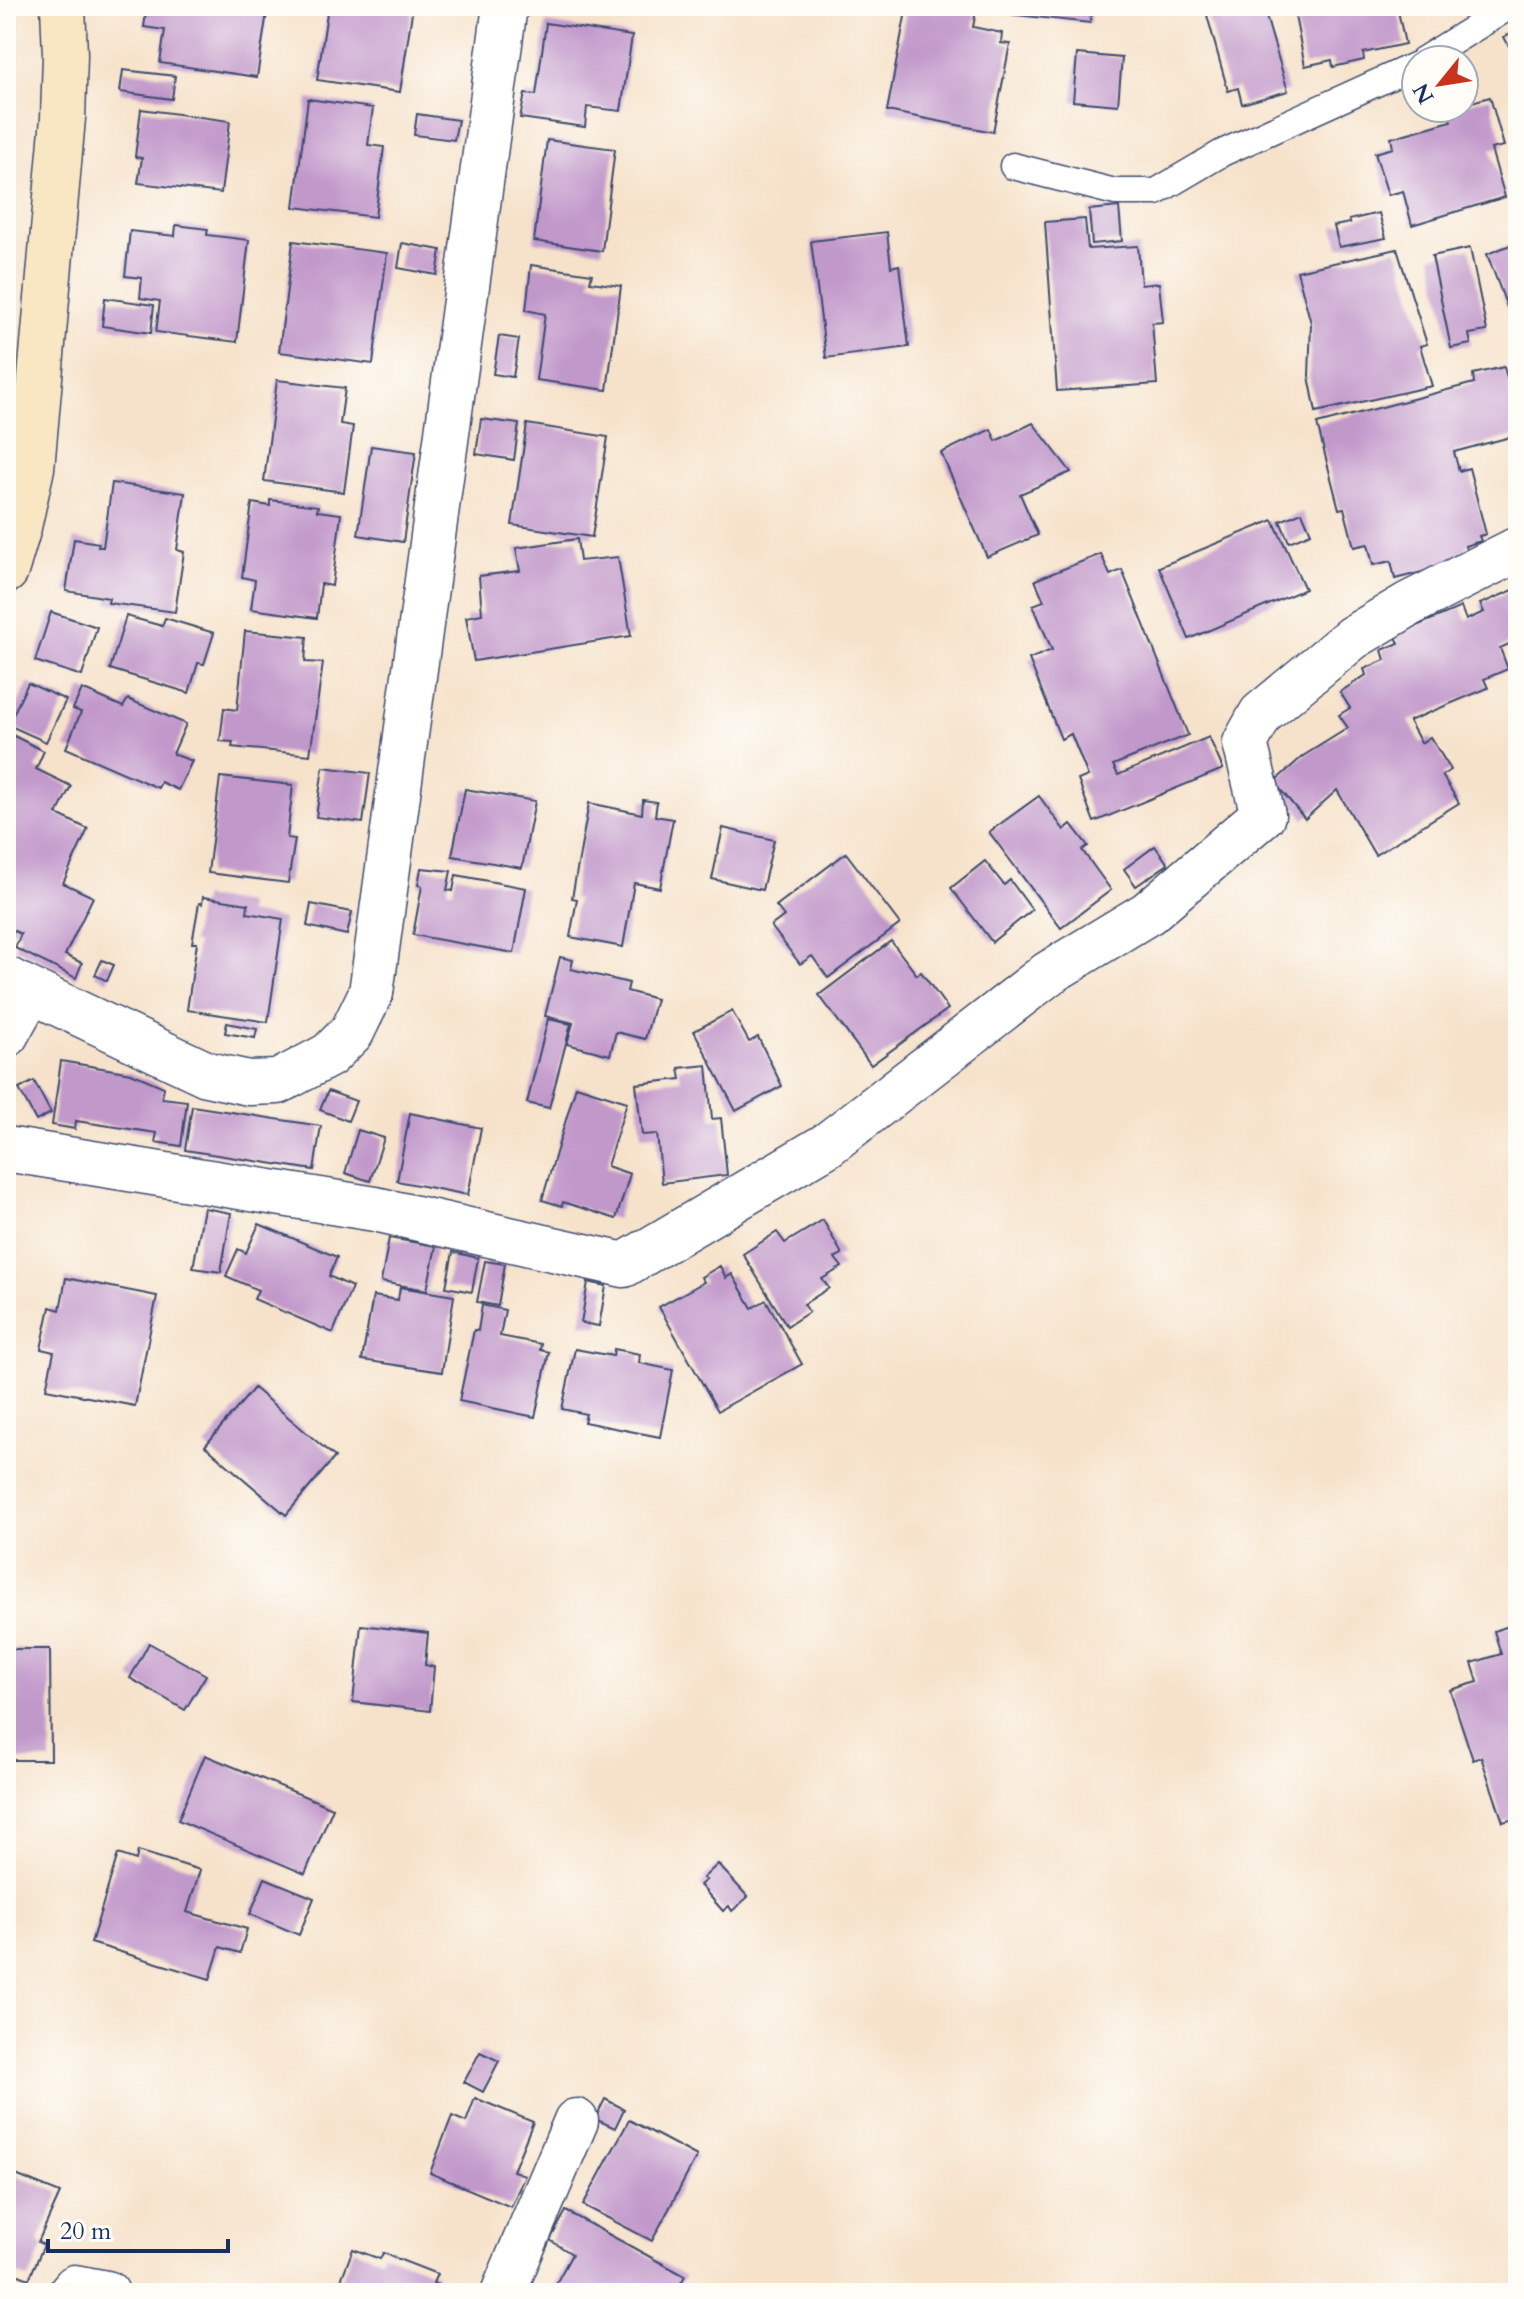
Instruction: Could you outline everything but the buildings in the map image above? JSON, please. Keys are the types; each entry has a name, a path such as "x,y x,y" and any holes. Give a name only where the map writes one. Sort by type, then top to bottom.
{"street":[{"path":"6,571 32,468 63,118 63,6"},
{"path":"6,1035 18,986 207,1074 249,1083 278,1082 329,1055 352,1032 371,993 505,6"},
{"path":"6,1149 375,1209 624,1265 827,1145 1049,973 1148,913 1263,815 1245,743 1261,714 1352,638 1409,604 1518,549"},
{"path":"503,2293 576,2121"},
{"path":"70,2293 75,2287 107,2293"}],"lane":[{"path":"1449,44 1510,6"},
{"path":"1013,166 1115,192 1156,192 1222,153 1400,72"}]}
